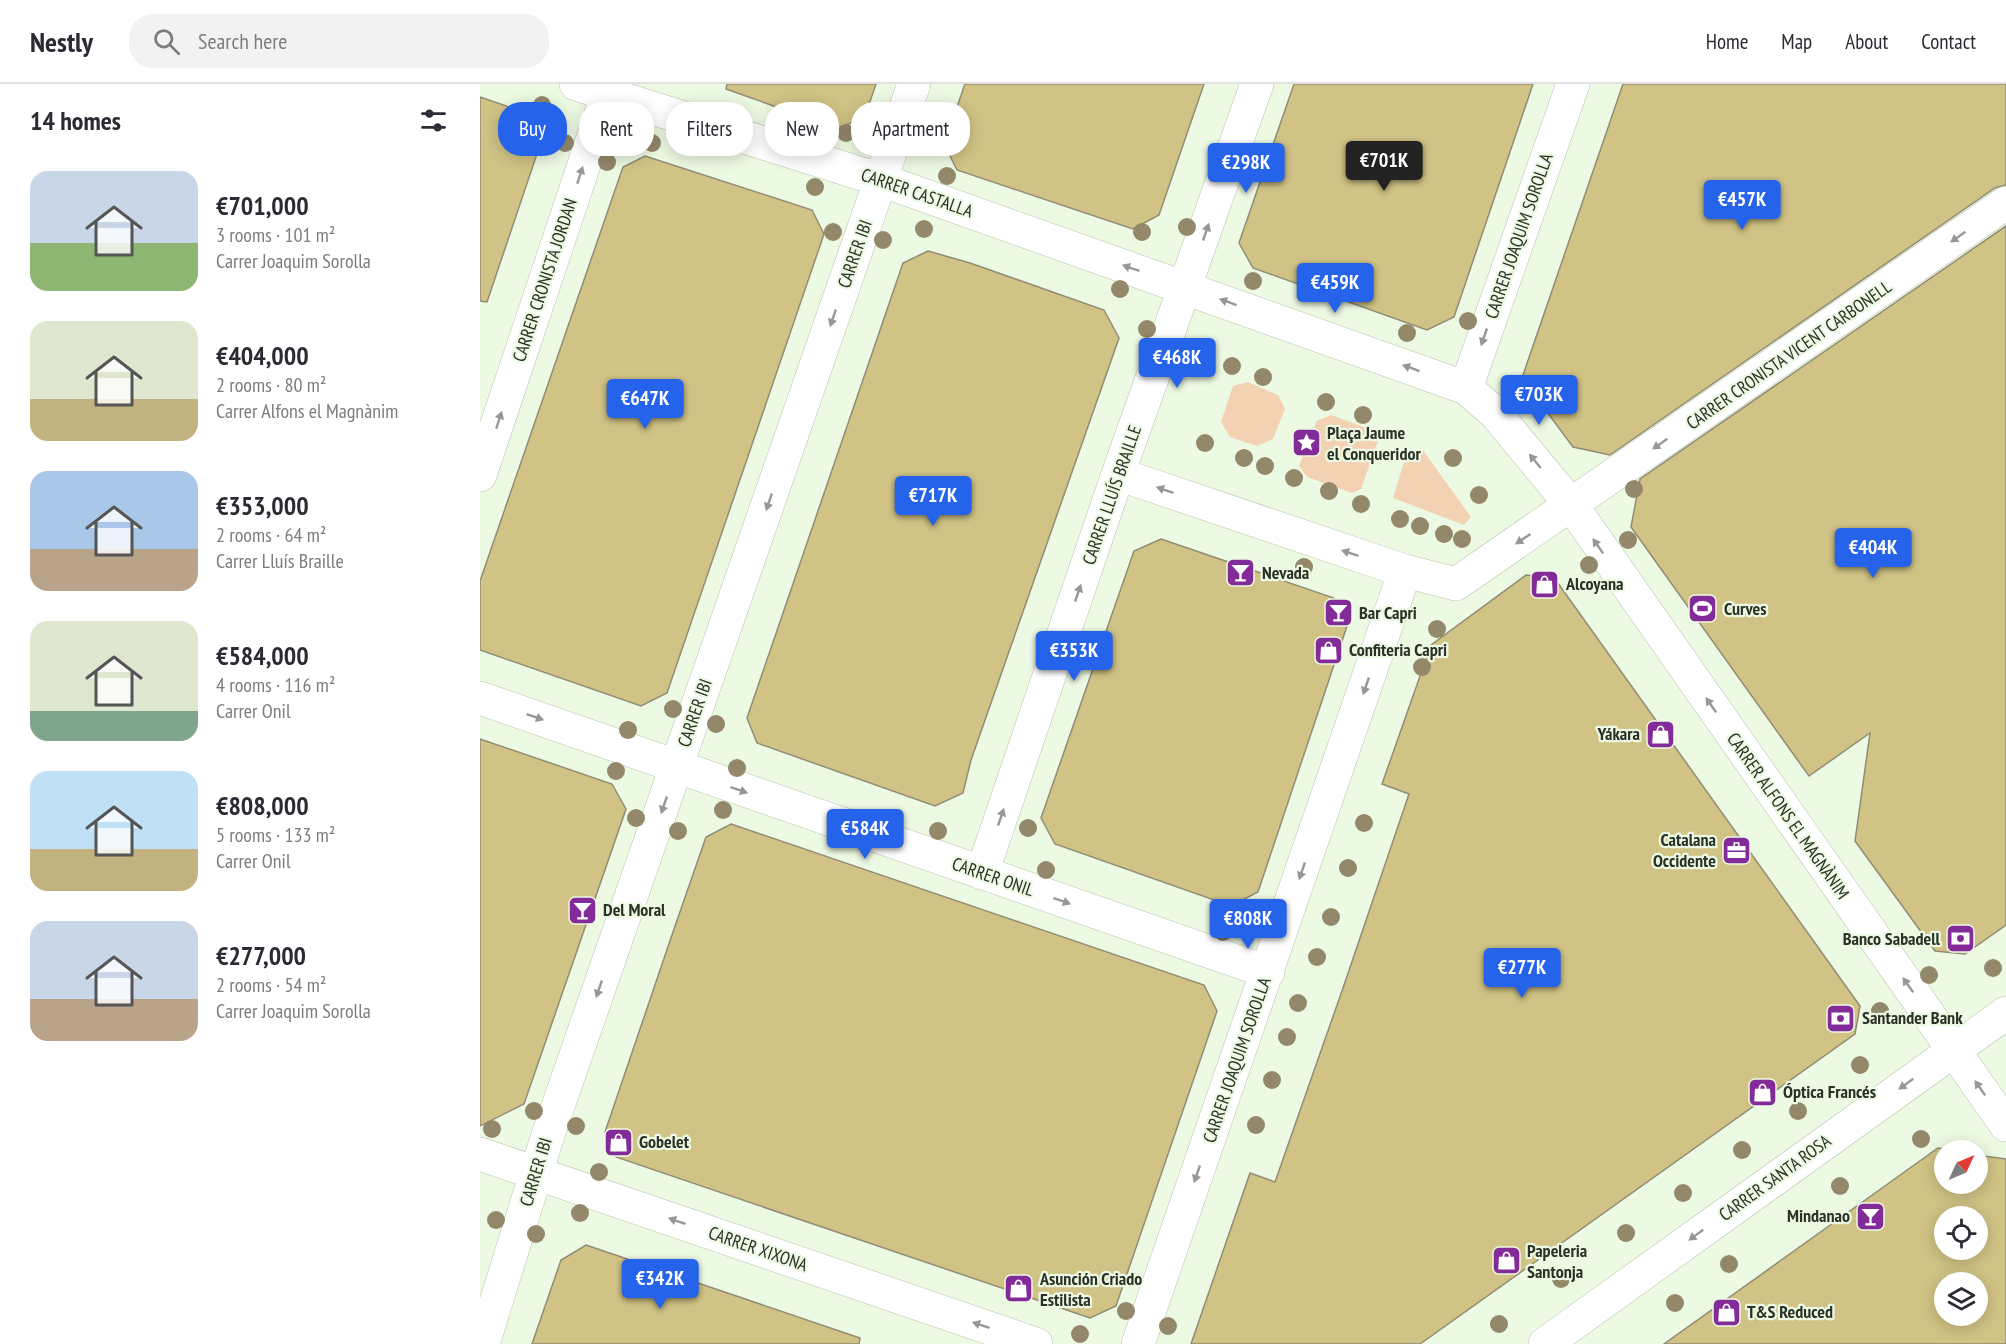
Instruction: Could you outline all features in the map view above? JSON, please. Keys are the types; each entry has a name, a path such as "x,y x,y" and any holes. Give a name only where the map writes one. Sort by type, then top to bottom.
{"street":[{"name":"CARRER CASTALLA","path":"576,84 609,89 881,180 1186,287"},
{"name":"CARRER IBI","path":"483,1344 536,1173 914,84"},
{"name":"CARRER LLUÍS BRAILLE","path":"982,873 1118,474 1257,84"},
{"name":"CARRER JOAQUIM SOROLLA","path":"1466,388 1573,84"},
{"name":"CARRER CRONISTA JORDAN","path":"480,476 609,89"},
{"name":"CARRER CRONISTA VICENT CARBONELL","path":"1572,506 2006,203"},
{"path":"1118,474 1405,571 1456,584 1572,506 1495,413 1466,388 1186,287"},
{"name":"CARRER ALFONS EL MAGNÀNIM","path":"1572,506 2006,1125"},
{"name":"CARRER JOAQUIM SOROLLA","path":"1138,1344 1405,571"},
{"name":"CARRER ONIL","path":"480,698 1268,972"},
{"name":"CARRER SANTA ROSA","path":"1545,1344 2006,1013"},
{"name":"CARRER XIXONA","path":"480,1154 1036,1344"}],"shaded area":[{"path":"1248,382 1278,395 1285,409 1273,439 1257,446 1230,437 1221,422 1233,386"},
{"path":"1331,415 1369,429 1378,441 1361,489 1352,493 1307,477 1299,466 1317,421"},
{"path":"1422,449 1471,517 1464,525 1393,498 1407,452"}],"building":[{"path":"727,84 876,84 870,102 851,102 851,123 839,129 839,102 765,103 726,89"},
{"path":"965,84 1204,84 1159,215 1133,229 957,170 950,156 970,156 970,102 959,102"},
{"path":"1294,84 1533,84 1454,317 1427,330 1253,268 1239,243"},
{"path":"1623,84 2006,84 2006,185 1995,188 1610,455 1573,447 1522,378"},
{"path":"480,97 498,103 498,156 536,156 487,302 480,301"},
{"path":"645,156 812,210 824,234 667,693 641,706 480,650 480,581 623,167"},
{"path":"2006,226 2006,925 1965,954 1935,951 1855,841 1870,733 1809,776 1631,527 1640,479"},
{"path":"928,251 970,263 1104,310 1119,338 971,760 963,793 935,806 757,743 747,718 903,263"},
{"path":"1161,539 1334,598 1348,623 1258,892 1231,906 1055,844 1041,818 1134,551"},
{"path":"1526,575 1555,579 1860,1006 1855,1034 1420,1344 1191,1344 1250,1173 1275,1182 1343,988 1409,794 1382,784 1431,645"},
{"path":"480,739 612,784 626,809 524,1104 480,1126"},
{"path":"731,824 1204,985 1217,1011 1116,1306 1090,1318 616,1157 605,1132 674,929 706,837"},
{"path":"1934,1151 1934,1194 1988,1194 1988,1157 2006,1159 2006,1344 1664,1344"},
{"path":"586,1245 860,1338 859,1344 532,1344 561,1260"}],"place":[{"name":"Plaça Jaume el Conqueridor","path":"1306,443"},
{"name":"Nevada","path":"1241,573"},
{"name":"Alcoyana","path":"1545,584"},
{"name":"Curves","path":"1703,609"},
{"name":"Bar Capri","path":"1338,613"},
{"name":"Confiteria Capri","path":"1328,650"},
{"name":"Yákara","path":"1661,734"},
{"name":"Catalana Occidente","path":"1737,850"},
{"name":"Del Moral","path":"582,910"},
{"name":"Banco Sabadell","path":"1961,939"},
{"name":"Santander Bank","path":"1841,1018"},
{"name":"Óptica Francés","path":"1762,1092"},
{"name":"Gobelet","path":"618,1142"},
{"name":"Mindanao","path":"1871,1216"},
{"name":"Papeleria Santonja","path":"1506,1261"},
{"name":"Asunción Criado Estilista","path":"1019,1289"},
{"name":"T&S Reduced","path":"1726,1312"}]}
